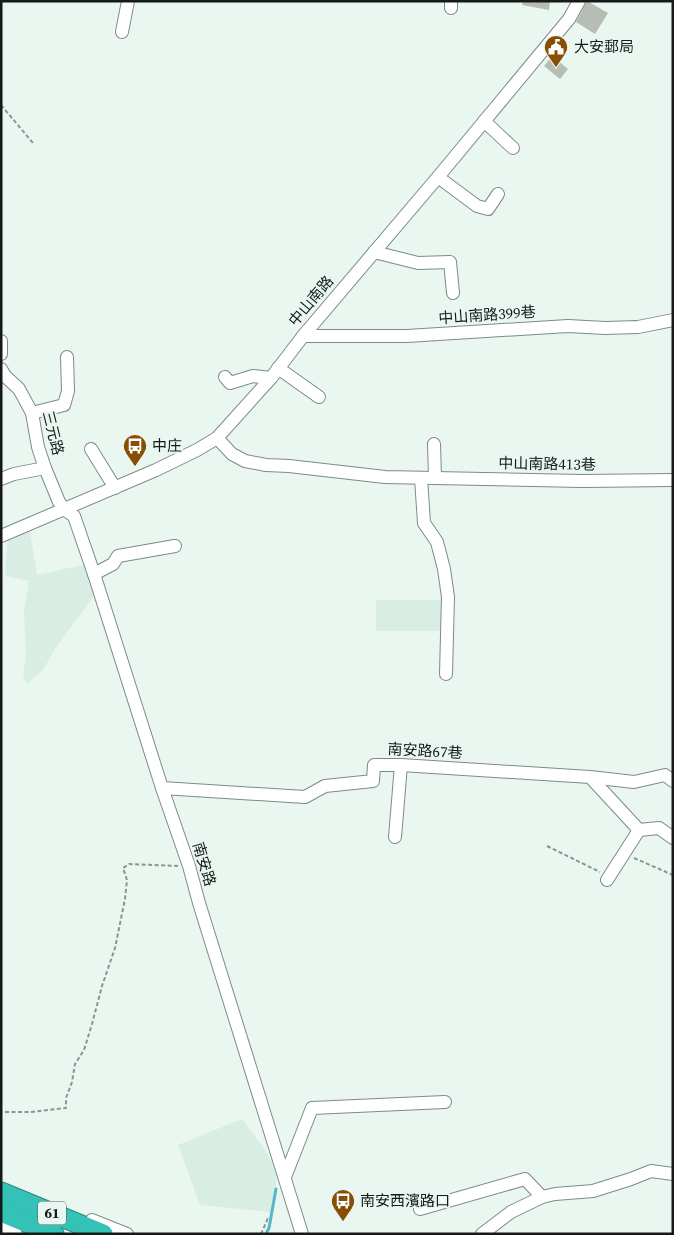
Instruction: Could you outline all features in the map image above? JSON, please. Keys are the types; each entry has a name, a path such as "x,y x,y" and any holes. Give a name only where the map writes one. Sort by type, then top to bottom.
{"highway":[{"name":"61","path":"1,1192 103,1234"},
{"name":"61","path":"1,1212 54,1234"}],"street":[{"path":"122,32 128,1"},
{"name":"中山南路","path":"1,536 156,470 217,438 275,373 303,336 484,122 569,19 579,1"},
{"path":"484,122 513,148"},
{"path":"438,177 477,206 488,209 498,194"},
{"path":"374,252 418,263 450,262 453,293"},
{"name":"中山南路399巷","path":"303,336 407,336 568,326 638,327 673,320"},
{"path":"1,341 1,354"},
{"path":"32,413 64,405 68,391 67,357"},
{"name":"三元路","path":"1,369 5,376 19,388 32,413 44,468 58,502 65,510"},
{"path":"225,377 230,383 252,376 275,373 319,397"},
{"name":"中山南路413巷","path":"217,438 232,454 245,461 266,465 421,478 582,481 673,480"},
{"path":"434,444 435,478"},
{"path":"91,449 115,488"},
{"path":"1,480 14,474 44,468"},
{"path":"421,478 424,523 437,542 444,569 448,597 446,674"},
{"name":"南安路","path":"65,510 74,516 94,574 162,788 189,866 302,1234"},
{"path":"94,574 112,564 118,556 175,546"},
{"name":"南安路67巷","path":"162,788 305,797 325,786 373,781 374,765 590,777 634,782 665,775 673,782"},
{"path":"396,837 401,765"},
{"path":"590,777 639,830"},
{"path":"606,877 639,830 659,828 673,838"},
{"path":"285,1177 312,1108 445,1102"},
{"path":"482,1234 511,1212 542,1197 592,1191 651,1171 673,1174"},
{"path":"420,1209 524,1179 542,1197"},
{"path":"1,1183 127,1234"},
{"path":"1,1227 16,1234"}],"path":[{"path":"1,105 34,143"},
{"path":"547,846 606,877"},
{"path":"634,858 673,875"},
{"path":"5,1112 31,1112 66,1108 66,1098 72,1082 75,1064 84,1050 115,948 126,890 127,880 123,868 129,864 189,866"},
{"path":"262,1234 268,1218"}],"shaded area":[{"path":"29,527 37,575 87,564 96,593 54,650 43,670 27,684 23,675 26,656 24,611 29,581 5,576 8,537"},
{"path":"376,600 444,600 443,631 376,631"},
{"path":"242,1119 265,1150 273,1165 276,1177 276,1190 271,1212 200,1205 178,1145"}],"building":[{"path":"523,1 550,1 549,10 522,5"},
{"path":"587,1 608,13 595,34 576,22"},
{"name":"大安郵局","path":"552,56 568,69 560,79 544,66"}],"waterway":[{"path":"266,1234 269,1228 276,1189"}],"place":[{"name":"大安郵局","path":"556,68"},
{"name":"中庄","path":"135,467"},
{"name":"南安西濱路口","path":"343,1222"}]}
